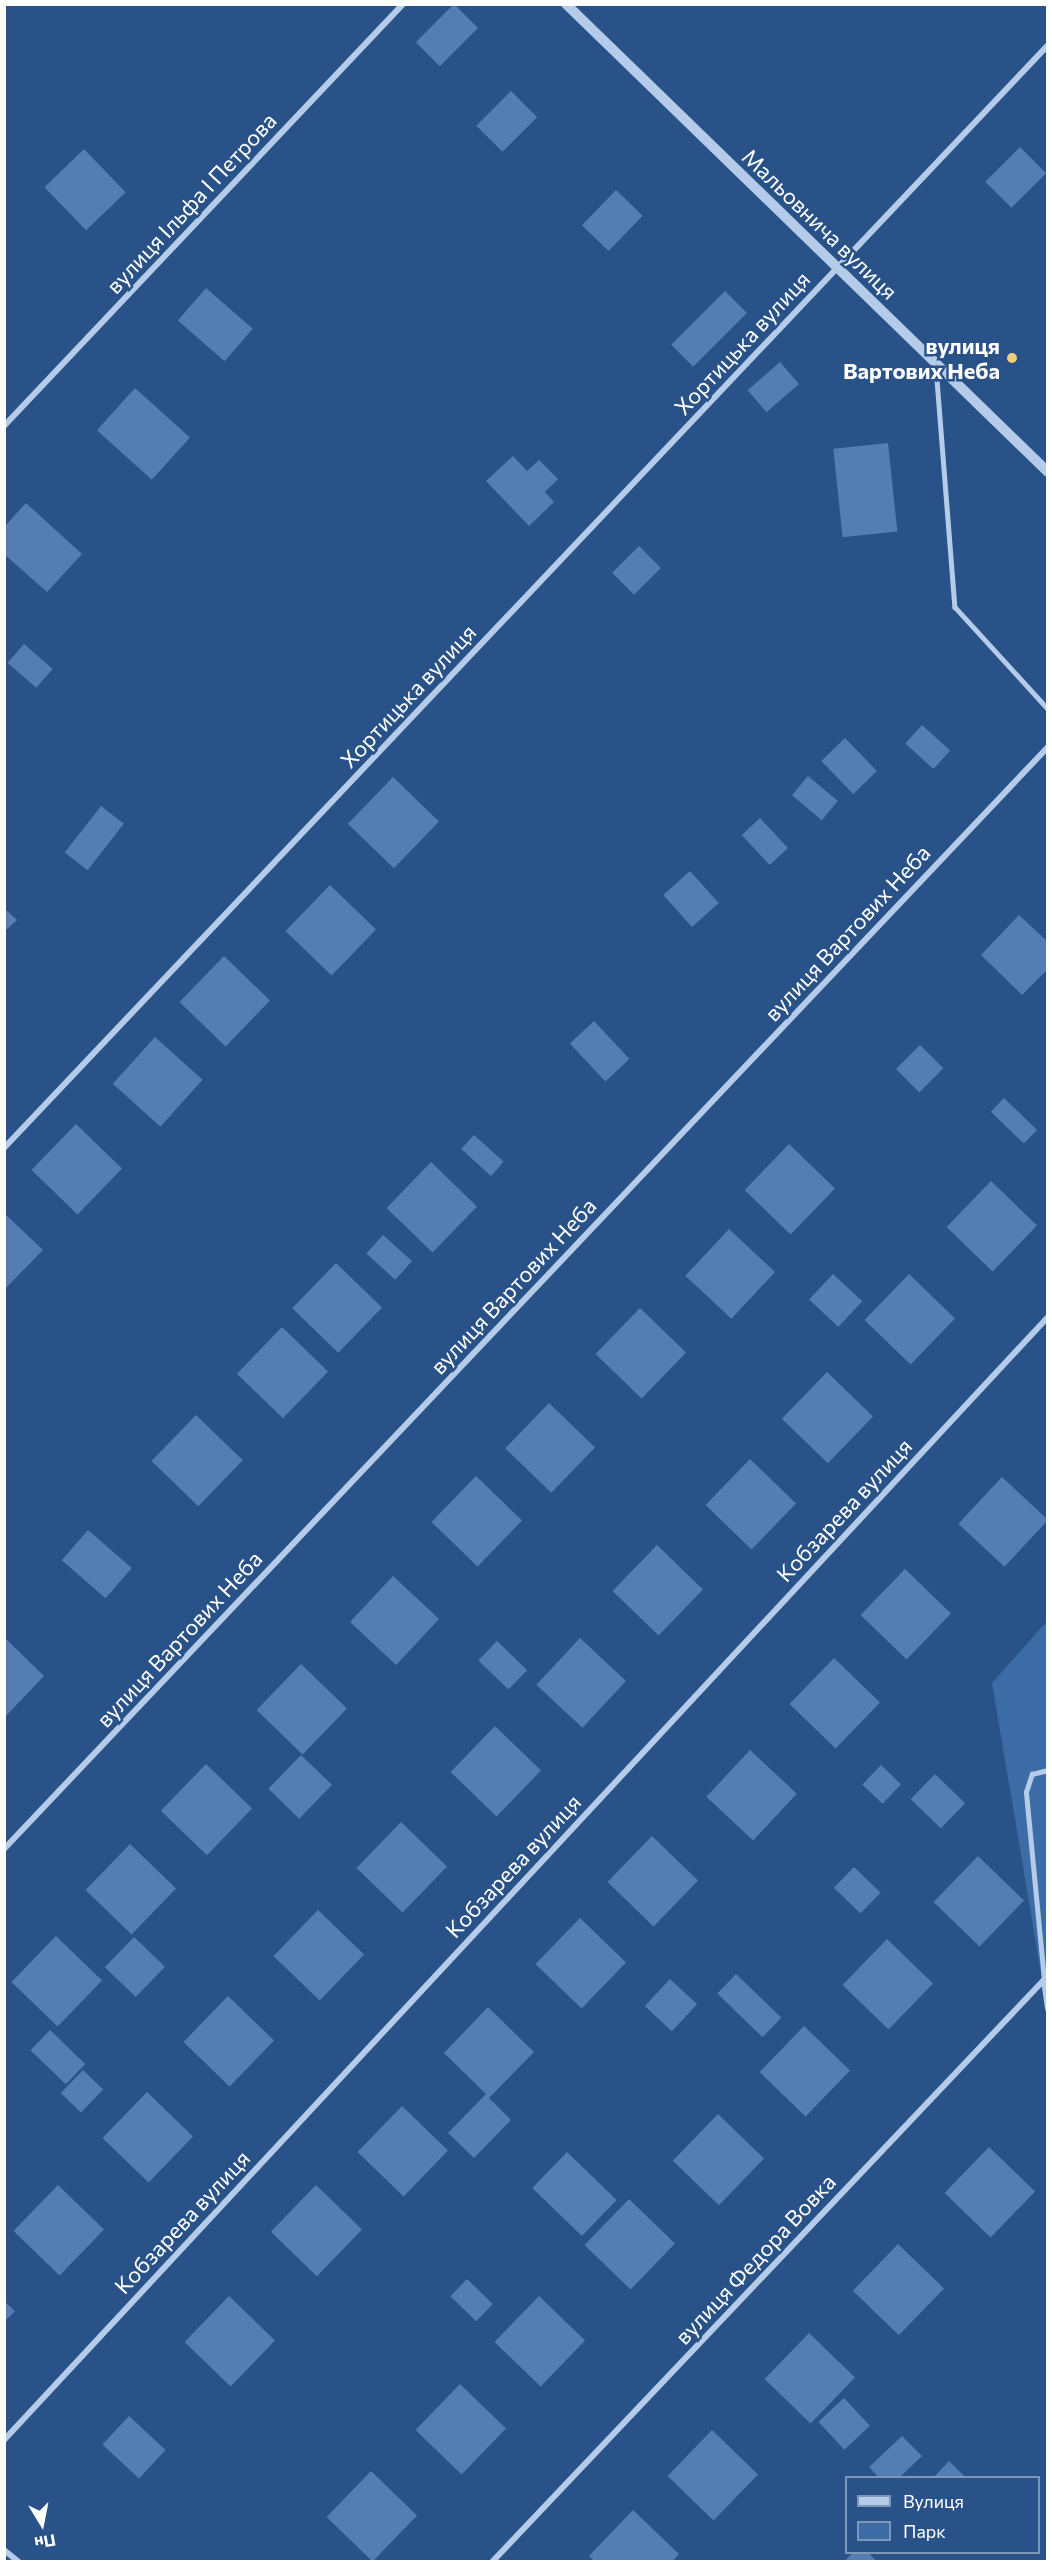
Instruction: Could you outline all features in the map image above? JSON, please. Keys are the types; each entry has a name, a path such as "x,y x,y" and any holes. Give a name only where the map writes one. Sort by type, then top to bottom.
{"street":[{"name":"вулиця Ільфа І Петрова","path":"4,426 403,4"},
{"name":"Мальовнича вулиця","path":"566,4 1047,472"},
{"name":"Хортицька вулиця","path":"4,1149 838,269 1047,45"},
{"name":"вулиця Вартових Неба","path":"4,1849 1047,747"},
{"name":"Кобзарева вулиця","path":"4,2440 1047,1317"},
{"path":"1044,1980 1047,2009"},
{"name":"вулиця Федора Вовка","path":"492,2562 1044,1980"},
{"path":"4,2550 19,2562"}],"lane":[{"path":"936,362 955,607 1047,709"},
{"path":"1044,1980 1026,1792 1032,1774 1047,1770"}],"green space":[{"path":"1047,1621 1047,2009 992,1683"}],"building":[{"path":"454,4 478,28 440,66 416,42"},
{"path":"511,91 537,117 503,152 476,126"},
{"path":"1020,147 1046,173 1012,208 985,182"},
{"path":"84,149 126,192 86,230 44,187"},
{"path":"616,190 643,216 609,251 582,225"},
{"path":"206,288 253,329 225,361 178,320"},
{"path":"725,291 747,313 693,367 671,345"},
{"path":"780,362 799,384 767,412 748,390"},
{"path":"135,388 190,438 152,480 97,430"},
{"path":"888,443 897,532 843,537 833,449"},
{"path":"513,456 527,471 539,460 558,479 545,492 554,502 529,526 486,481"},
{"path":"26,503 82,554 47,592 4,554 4,527"},
{"path":"639,546 661,568 634,595 612,573"},
{"path":"24,644 53,669 36,688 8,663"},
{"path":"922,725 950,750 934,769 905,744"},
{"path":"845,738 877,771 853,794 821,761"},
{"path":"808,776 838,801 822,820 792,795"},
{"path":"393,777 439,821 394,868 348,824"},
{"path":"101,806 124,824 88,870 65,852"},
{"path":"760,818 788,848 770,865 742,835"},
{"path":"690,871 719,903 692,927 663,895"},
{"path":"330,885 376,929 332,975 286,931"},
{"path":"4,908 17,920 4,932"},
{"path":"1019,915 1048,942 1048,969 1022,995 981,955"},
{"path":"224,956 270,1000 226,1046 180,1002"},
{"path":"594,1021 629,1059 605,1082 570,1044"},
{"path":"155,1037 203,1080 160,1127 113,1084"},
{"path":"920,1045 943,1068 919,1092 896,1069"},
{"path":"1004,1098 1037,1130 1024,1144 991,1112"},
{"path":"76,1124 122,1168 78,1214 32,1170"},
{"path":"474,1135 504,1162 491,1176 461,1149"},
{"path":"789,1144 835,1188 791,1234 745,1190"},
{"path":"431,1162 477,1206 433,1252 387,1208"},
{"path":"991,1181 1037,1225 993,1271 947,1227"},
{"path":"4,1213 43,1250 4,1290"},
{"path":"729,1229 775,1272 731,1319 685,1276"},
{"path":"383,1235 412,1261 395,1280 366,1254"},
{"path":"336,1263 382,1307 338,1353 292,1308"},
{"path":"833,1274 862,1301 838,1327 809,1300"},
{"path":"909,1274 955,1318 911,1364 865,1320"},
{"path":"640,1308 686,1352 642,1398 596,1354"},
{"path":"282,1327 328,1371 283,1418 237,1374"},
{"path":"827,1372 873,1416 828,1463 782,1419"},
{"path":"549,1403 595,1447 551,1493 505,1448"},
{"path":"196,1415 243,1460 198,1506 152,1461"},
{"path":"750,1459 796,1503 752,1549 706,1505"},
{"path":"476,1476 522,1520 478,1566 432,1522"},
{"path":"1002,1477 1048,1520 1004,1567 958,1524"},
{"path":"88,1530 132,1568 106,1598 62,1560"},
{"path":"657,1545 703,1589 659,1635 613,1591"},
{"path":"905,1569 951,1613 907,1659 861,1615"},
{"path":"393,1576 439,1619 396,1665 350,1622"},
{"path":"5,1638 44,1676 5,1717"},
{"path":"580,1638 626,1681 582,1728 536,1685"},
{"path":"497,1641 527,1670 508,1690 478,1660"},
{"path":"834,1658 880,1702 836,1748 790,1704"},
{"path":"301,1664 347,1708 303,1754 257,1710"},
{"path":"495,1726 541,1770 497,1816 451,1772"},
{"path":"750,1750 797,1794 753,1840 706,1797"},
{"path":"301,1755 332,1785 299,1819 268,1789"},
{"path":"206,1764 252,1808 207,1855 161,1811"},
{"path":"881,1765 901,1784 882,1804 862,1784"},
{"path":"935,1774 965,1803 941,1828 911,1799"},
{"path":"401,1822 447,1866 403,1912 357,1868"},
{"path":"652,1836 698,1880 654,1926 608,1882"},
{"path":"130,1844 176,1888 132,1934 86,1890"},
{"path":"978,1856 1024,1900 980,1946 934,1902"},
{"path":"854,1867 881,1893 860,1914 834,1888"},
{"path":"318,1910 364,1954 320,2000 274,1956"},
{"path":"580,1918 626,1962 582,2008 536,1964"},
{"path":"56,1936 102,1980 58,2026 12,1982"},
{"path":"134,1937 165,1967 136,1997 105,1967"},
{"path":"887,1939 933,1983 889,2029 843,1985"},
{"path":"736,1974 781,2018 763,2037 717,1993"},
{"path":"670,1979 697,2004 672,2031 645,2006"},
{"path":"228,1996 274,2040 230,2086 184,2042"},
{"path":"488,2007 534,2052 489,2098 511,2120 474,2158 448,2133 486,2094 444,2053"},
{"path":"804,2026 850,2070 806,2116 760,2072"},
{"path":"50,2030 85,2064 66,2084 31,2050"},
{"path":"83,2070 103,2089 81,2112 61,2093"},
{"path":"147,2092 193,2136 149,2182 103,2138"},
{"path":"402,2106 448,2150 404,2196 358,2152"},
{"path":"718,2114 764,2158 719,2205 673,2161"},
{"path":"989,2147 1035,2191 991,2237 945,2193"},
{"path":"567,2152 617,2200 582,2236 532,2188"},
{"path":"58,2185 104,2229 60,2275 14,2231"},
{"path":"316,2185 362,2229 317,2276 271,2232"},
{"path":"629,2199 675,2243 631,2289 585,2245"},
{"path":"898,2244 944,2288 899,2335 853,2291"},
{"path":"467,2279 493,2304 476,2321 450,2296"},
{"path":"229,2296 275,2340 231,2386 185,2342"},
{"path":"539,2296 585,2340 541,2386 495,2342"},
{"path":"4,2301 15,2311 4,2322"},
{"path":"809,2333 855,2377 811,2423 765,2379"},
{"path":"460,2384 506,2428 462,2474 416,2430"},
{"path":"844,2398 870,2426 844,2450 818,2422"},
{"path":"129,2416 166,2450 139,2479 102,2445"},
{"path":"712,2430 758,2474 714,2520 668,2476"},
{"path":"902,2436 922,2456 901,2476 877,2476 869,2467"},
{"path":"949,2461 964,2476 935,2476"},
{"path":"371,2471 417,2515 373,2561 327,2517"},
{"path":"633,2510 679,2554 672,2562 595,2562 589,2556"},
{"path":"851,2554 870,2554 877,2562 844,2562"}],"place":[{"name":"вулиця Вартових Неба","path":"1012,358"}]}
